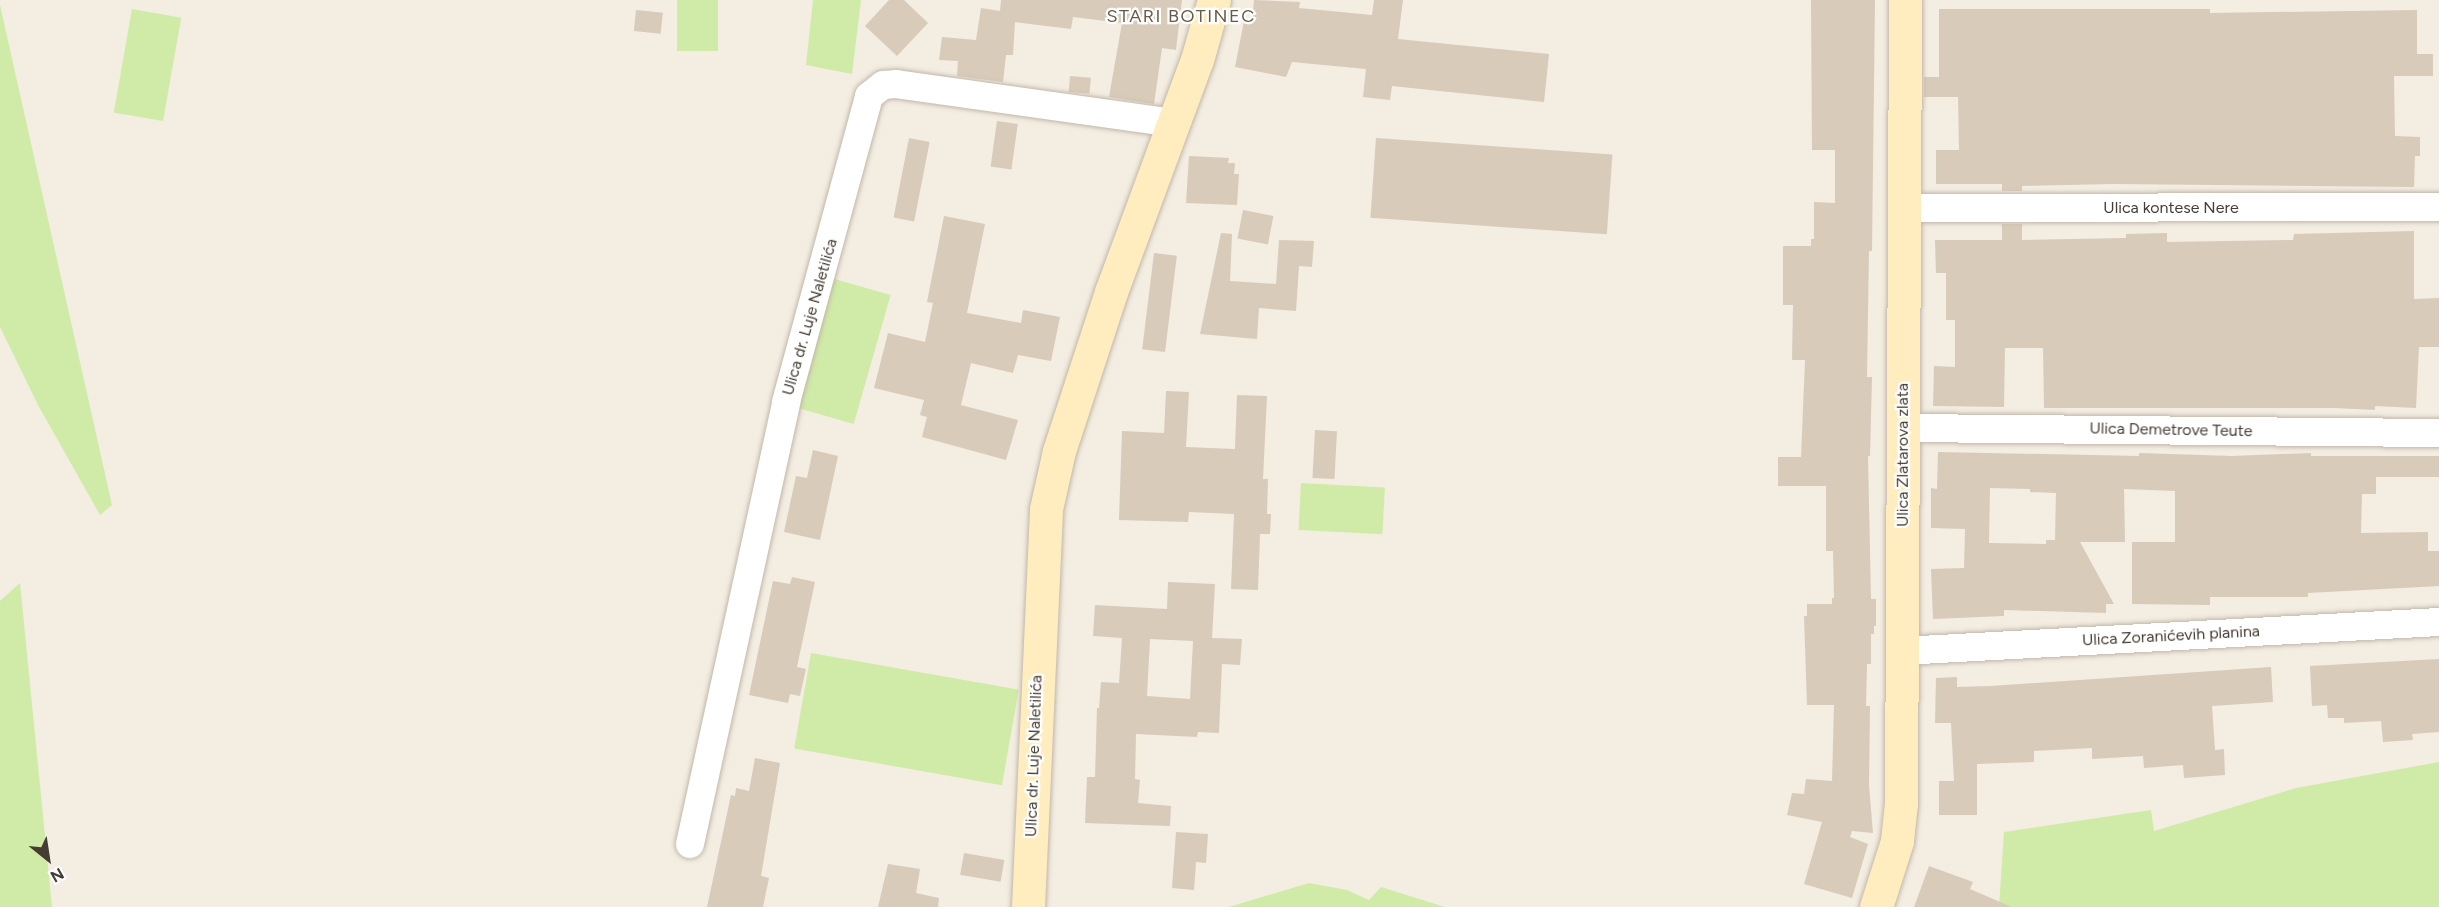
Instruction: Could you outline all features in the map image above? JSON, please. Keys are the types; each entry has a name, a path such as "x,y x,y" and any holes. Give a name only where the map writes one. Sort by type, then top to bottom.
{"street":[{"name":"Ulica dr. Luje Naletilića","path":"1028,907 1046,509 1059,451 1111,292 1208,29 1214,0"},
{"name":"Ulica Zlatarova zlata","path":"1876,907 1897,841 1901,804 1905,0"},
{"name":"Ulica dr. Luje Naletilića","path":"690,844 786,402 869,96 883,85 896,84 1173,123"},
{"name":"Ulica kontese Nere","path":"1904,208 2439,207"},
{"name":"Ulica Demetrove Teute","path":"1904,428 2439,433"},
{"name":"Ulica Zoranićevih planina","path":"1902,651 2439,622"}],"green space":[{"path":"677,0 718,0 718,51 677,51"},
{"path":"813,0 861,0 852,74 806,65"},
{"path":"0,5 112,505 100,515 38,405 0,327"},
{"path":"132,9 181,18 163,121 114,112"},
{"path":"831,278 891,295 854,424 794,407"},
{"path":"1301,483 1385,487 1382,534 1299,530"},
{"path":"20,583 52,907 0,907 0,601"},
{"path":"811,653 1019,690 1002,785 794,749"},
{"path":"2439,762 2439,907 1999,907 2004,832 2151,810 2154,831 2296,788"},
{"path":"1309,883 1347,890 1369,900 1381,887 1445,907 1229,907"}],"building":[{"path":"889,0 904,0 928,23 897,56 865,26"},
{"path":"1001,0 1182,0 1176,50 1162,48 1154,104 1109,97 1122,23 1073,17 1071,29 1015,22 1013,55 1006,55 1003,82 957,76 958,61 939,60 942,37 976,40 981,8 1000,11"},
{"path":"1254,0 1300,2 1299,8 1372,15 1374,0 1403,0 1398,39 1549,54 1544,102 1392,86 1390,100 1363,97 1366,69 1292,62 1286,77 1235,67 1244,21 1252,22"},
{"path":"1811,0 1875,0 1872,251 1869,251 1867,377 1872,377 1870,456 1868,456 1871,599 1876,599 1876,626 1874,626 1874,634 1871,634 1871,664 1867,664 1866,706 1870,706 1869,785 1873,833 1852,831 1850,837 1868,844 1852,898 1804,884 1822,822 1787,815 1792,793 1804,794 1806,779 1832,781 1834,705 1807,705 1804,616 1807,616 1807,604 1832,604 1832,598 1834,598 1833,551 1826,551 1826,486 1778,486 1778,457 1801,457 1805,360 1792,360 1793,305 1783,305 1783,246 1811,246 1811,239 1814,239 1814,202 1835,203 1835,150 1812,150"},
{"path":"1939,9 2210,9 2210,13 2417,10 2417,54 2433,54 2433,76 2394,76 2395,136 2420,137 2420,156 2415,156 2414,187 2113,184 2022,186 2022,191 2002,191 2002,184 1936,184 1936,150 1959,150 1958,97 1924,97 1924,77 1939,77"},
{"path":"636,10 663,13 661,34 634,31"},
{"path":"1070,76 1091,78 1090,94 1069,92"},
{"path":"997,121 1018,124 1011,169 991,167"},
{"path":"909,138 930,142 914,222 894,218"},
{"path":"1376,138 1612,155 1607,234 1370,218"},
{"path":"1189,156 1229,158 1228,163 1235,163 1234,174 1239,174 1237,205 1186,203"},
{"path":"1243,210 1273,216 1268,244 1237,238"},
{"path":"944,216 985,224 967,313 1021,323 1023,310 1060,317 1051,361 1018,355 1013,373 971,363 961,405 1018,420 1006,460 922,437 927,417 920,415 924,400 874,388 888,333 925,342 933,303 927,302"},
{"path":"2002,224 2022,224 2022,240 2126,238 2126,234 2167,233 2167,242 2293,240 2294,234 2414,231 2414,299 2439,298 2439,347 2419,347 2416,408 2375,406 2375,410 2044,408 2043,348 2005,348 2004,407 1933,406 1934,366 1955,367 1955,320 1946,320 1946,273 1936,273 1935,240 2002,240"},
{"path":"1221,233 1232,234 1230,281 1276,284 1279,240 1314,241 1312,267 1299,266 1296,311 1259,308 1257,339 1200,334"},
{"path":"1154,253 1177,256 1165,352 1142,349"},
{"path":"1166,391 1189,392 1186,447 1235,449 1237,395 1267,396 1263,479 1268,479 1267,514 1271,514 1270,534 1260,534 1258,590 1231,589 1234,514 1189,512 1188,522 1119,520 1122,431 1164,433"},
{"path":"1315,430 1337,431 1334,479 1312,478"},
{"path":"813,450 838,456 820,540 784,532 796,476 807,478"},
{"path":"1938,452 2139,456 2139,453 2232,456 2311,453 2311,456 2439,456 2439,477 2376,477 2376,494 2362,494 2361,533 2428,532 2428,551 2439,551 2439,586 2308,593 2308,597 2210,597 2210,605 2132,604 2132,542 2175,542 2175,491 2124,489 2125,542 2080,542 2114,604 2106,604 2106,613 2004,610 2004,616 1933,619 1931,569 1964,568 1965,529 1931,528 1931,488 1937,489","holes":["1990,488 2030,489 2030,492 2056,493 2055,540 2046,540 2046,544 1989,543"]},
{"path":"792,577 815,582 797,667 806,669 800,696 790,694 788,703 749,695 773,581 790,584"},
{"path":"1168,582 1215,584 1212,638 1242,639 1240,665 1222,664 1219,733 1198,732 1197,737 1136,734 1135,779 1140,780 1138,803 1171,806 1170,826 1085,823 1087,777 1095,777 1097,708 1099,708 1101,682 1119,683 1122,638 1093,636 1095,605 1167,609","holes":["1150,639 1193,641 1190,699 1147,696"]},
{"path":"2439,659 2439,732 2412,734 2413,740 2383,742 2381,721 2344,723 2344,718 2328,718 2327,705 2312,706 2310,666"},
{"path":"2271,667 2273,702 2212,706 2215,750 2224,749 2225,775 2184,778 2183,765 2144,768 2143,756 2092,759 2092,748 2034,751 2034,762 1977,764 1977,815 1939,815 1939,781 1954,781 1951,723 1935,723 1936,678 1957,677 1957,687 1991,686"},
{"path":"755,758 780,763 761,876 769,878 763,907 707,907 731,795 735,796 736,788 749,791"},
{"path":"1176,832 1208,834 1206,863 1196,862 1194,890 1172,888"},
{"path":"964,853 1004,860 1001,882 960,875"},
{"path":"888,864 920,869 916,893 939,898 938,907 878,907"},
{"path":"1929,866 1973,882 1970,889 2012,907 1914,907"}],"district":[{"name":"STARI BOTINEC","path":"1181,16"}]}
